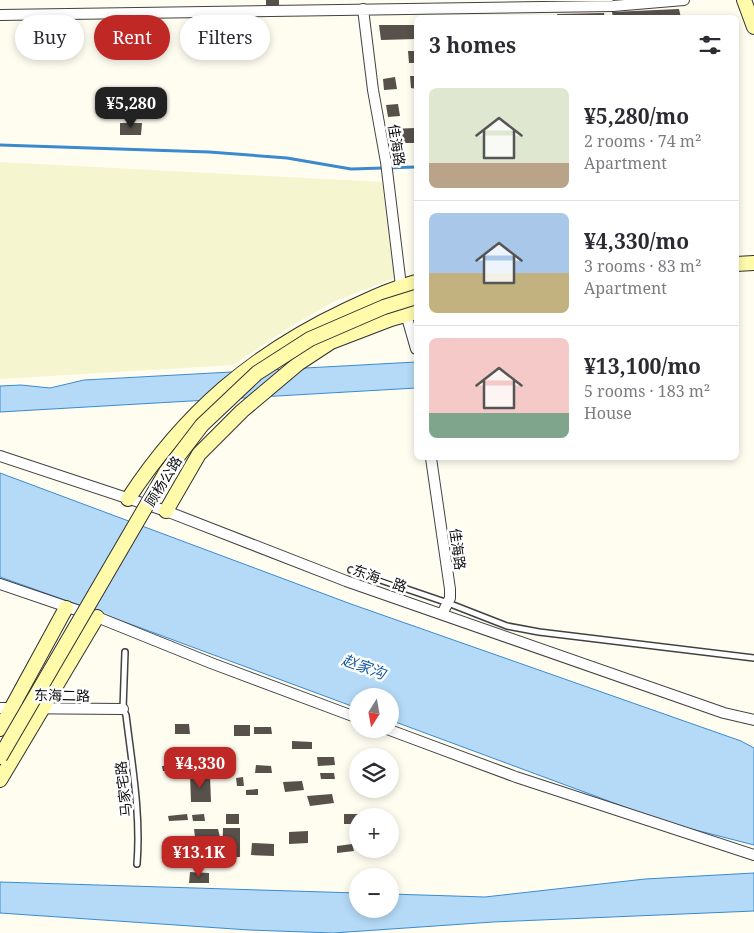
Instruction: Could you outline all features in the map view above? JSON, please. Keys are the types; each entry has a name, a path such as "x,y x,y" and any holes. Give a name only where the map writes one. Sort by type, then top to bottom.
{"street":[{"path":"0,15 348,5 364,9 612,6 684,0"},
{"path":"744,0 754,27"},
{"name":"佳海路","path":"364,9 373,90 386,162 401,286"},
{"path":"739,264 754,263"},
{"path":"128,499 145,474 200,408 247,368 278,346 310,327 391,289 414,283"},
{"name":"顾杨公路","path":"0,757 166,472 202,425 257,373 310,339 384,307 414,299"},
{"path":"166,511 199,454 242,411 299,363 331,342 411,313 414,335"},
{"name":"东海一路","path":"0,456 166,511 346,581 724,713 754,720"},
{"name":"佳海路","path":"431,460 450,589 450,598 442,614"},
{"path":"0,584 97,617 211,663 349,715"},
{"path":"0,730 6,708 66,608"},
{"path":"0,780 97,617"},
{"name":"东海二路","path":"6,708 123,709"},
{"path":"399,733 516,777 754,855"}],"lane":[{"path":"351,570 448,603 507,626 539,632 754,658"},
{"name":"马家宅路","path":"125,652 123,709 126,715 137,809 137,864"}],"green space":[{"path":"0,162 382,182 395,278 333,302 293,325 233,365 0,379"}],"water":[{"path":"414,362 414,388 0,412 0,386 21,385 50,388 84,380"},
{"name":"赵家沟","path":"0,473 351,604 741,741 754,748 754,845 668,823 399,723 399,688 349,688 349,705 0,577"},
{"path":"754,873 754,911 493,922 333,933 249,930 0,913 0,882 349,893 349,918 399,918 399,894 485,897 645,879"}],"building":[{"path":"266,0 279,0 279,5 266,5"},
{"path":"679,9 680,15 612,15 612,12"},
{"path":"604,13 604,15 557,15"},
{"path":"379,25 414,25 414,39 381,40"},
{"path":"408,51 414,51 414,63 409,63"},
{"path":"410,76 414,76 414,89 411,88"},
{"path":"395,77 397,89 384,90 383,79"},
{"path":"124,95 146,95 147,105 124,105"},
{"path":"398,104 400,116 388,117 386,105"},
{"path":"120,123 142,123 141,135 120,135"},
{"path":"414,128 414,143 391,143 389,129"},
{"path":"175,724 189,724 190,734 175,734"},
{"path":"234,725 250,725 250,736 234,736"},
{"path":"254,727 271,727 272,734 254,734"},
{"path":"292,741 312,742 312,749 292,749"},
{"path":"214,747 231,748 231,754 215,754"},
{"path":"317,757 334,757 335,765 318,766"},
{"path":"256,765 271,766 272,773 255,773"},
{"path":"162,766 173,766 174,771 163,771"},
{"path":"223,767 231,767 231,775 223,775"},
{"path":"320,773 334,773 335,779 321,779"},
{"path":"190,775 210,776 211,802 191,802"},
{"path":"243,777 244,786 237,786 236,778"},
{"path":"302,781 304,790 285,792 283,782"},
{"path":"258,789 258,795 246,795 246,790"},
{"path":"332,794 334,803 310,806 307,796"},
{"path":"187,814 188,820 169,821 168,816"},
{"path":"204,814 205,821 193,821 192,815"},
{"path":"226,814 239,814 239,824 226,824"},
{"path":"344,814 349,814 349,824 344,824"},
{"path":"223,828 240,828 240,857 222,857"},
{"path":"194,829 218,829 220,837 195,837"},
{"path":"308,831 308,843 289,844 289,832"},
{"path":"252,843 274,844 274,856 251,855"},
{"path":"349,844 349,852 337,853 337,846"},
{"path":"194,859 212,861 211,867 194,866"},
{"path":"190,872 209,873 209,883 189,883"}],"waterway":[{"path":"0,145 209,152 287,158 351,169 414,167"}]}
